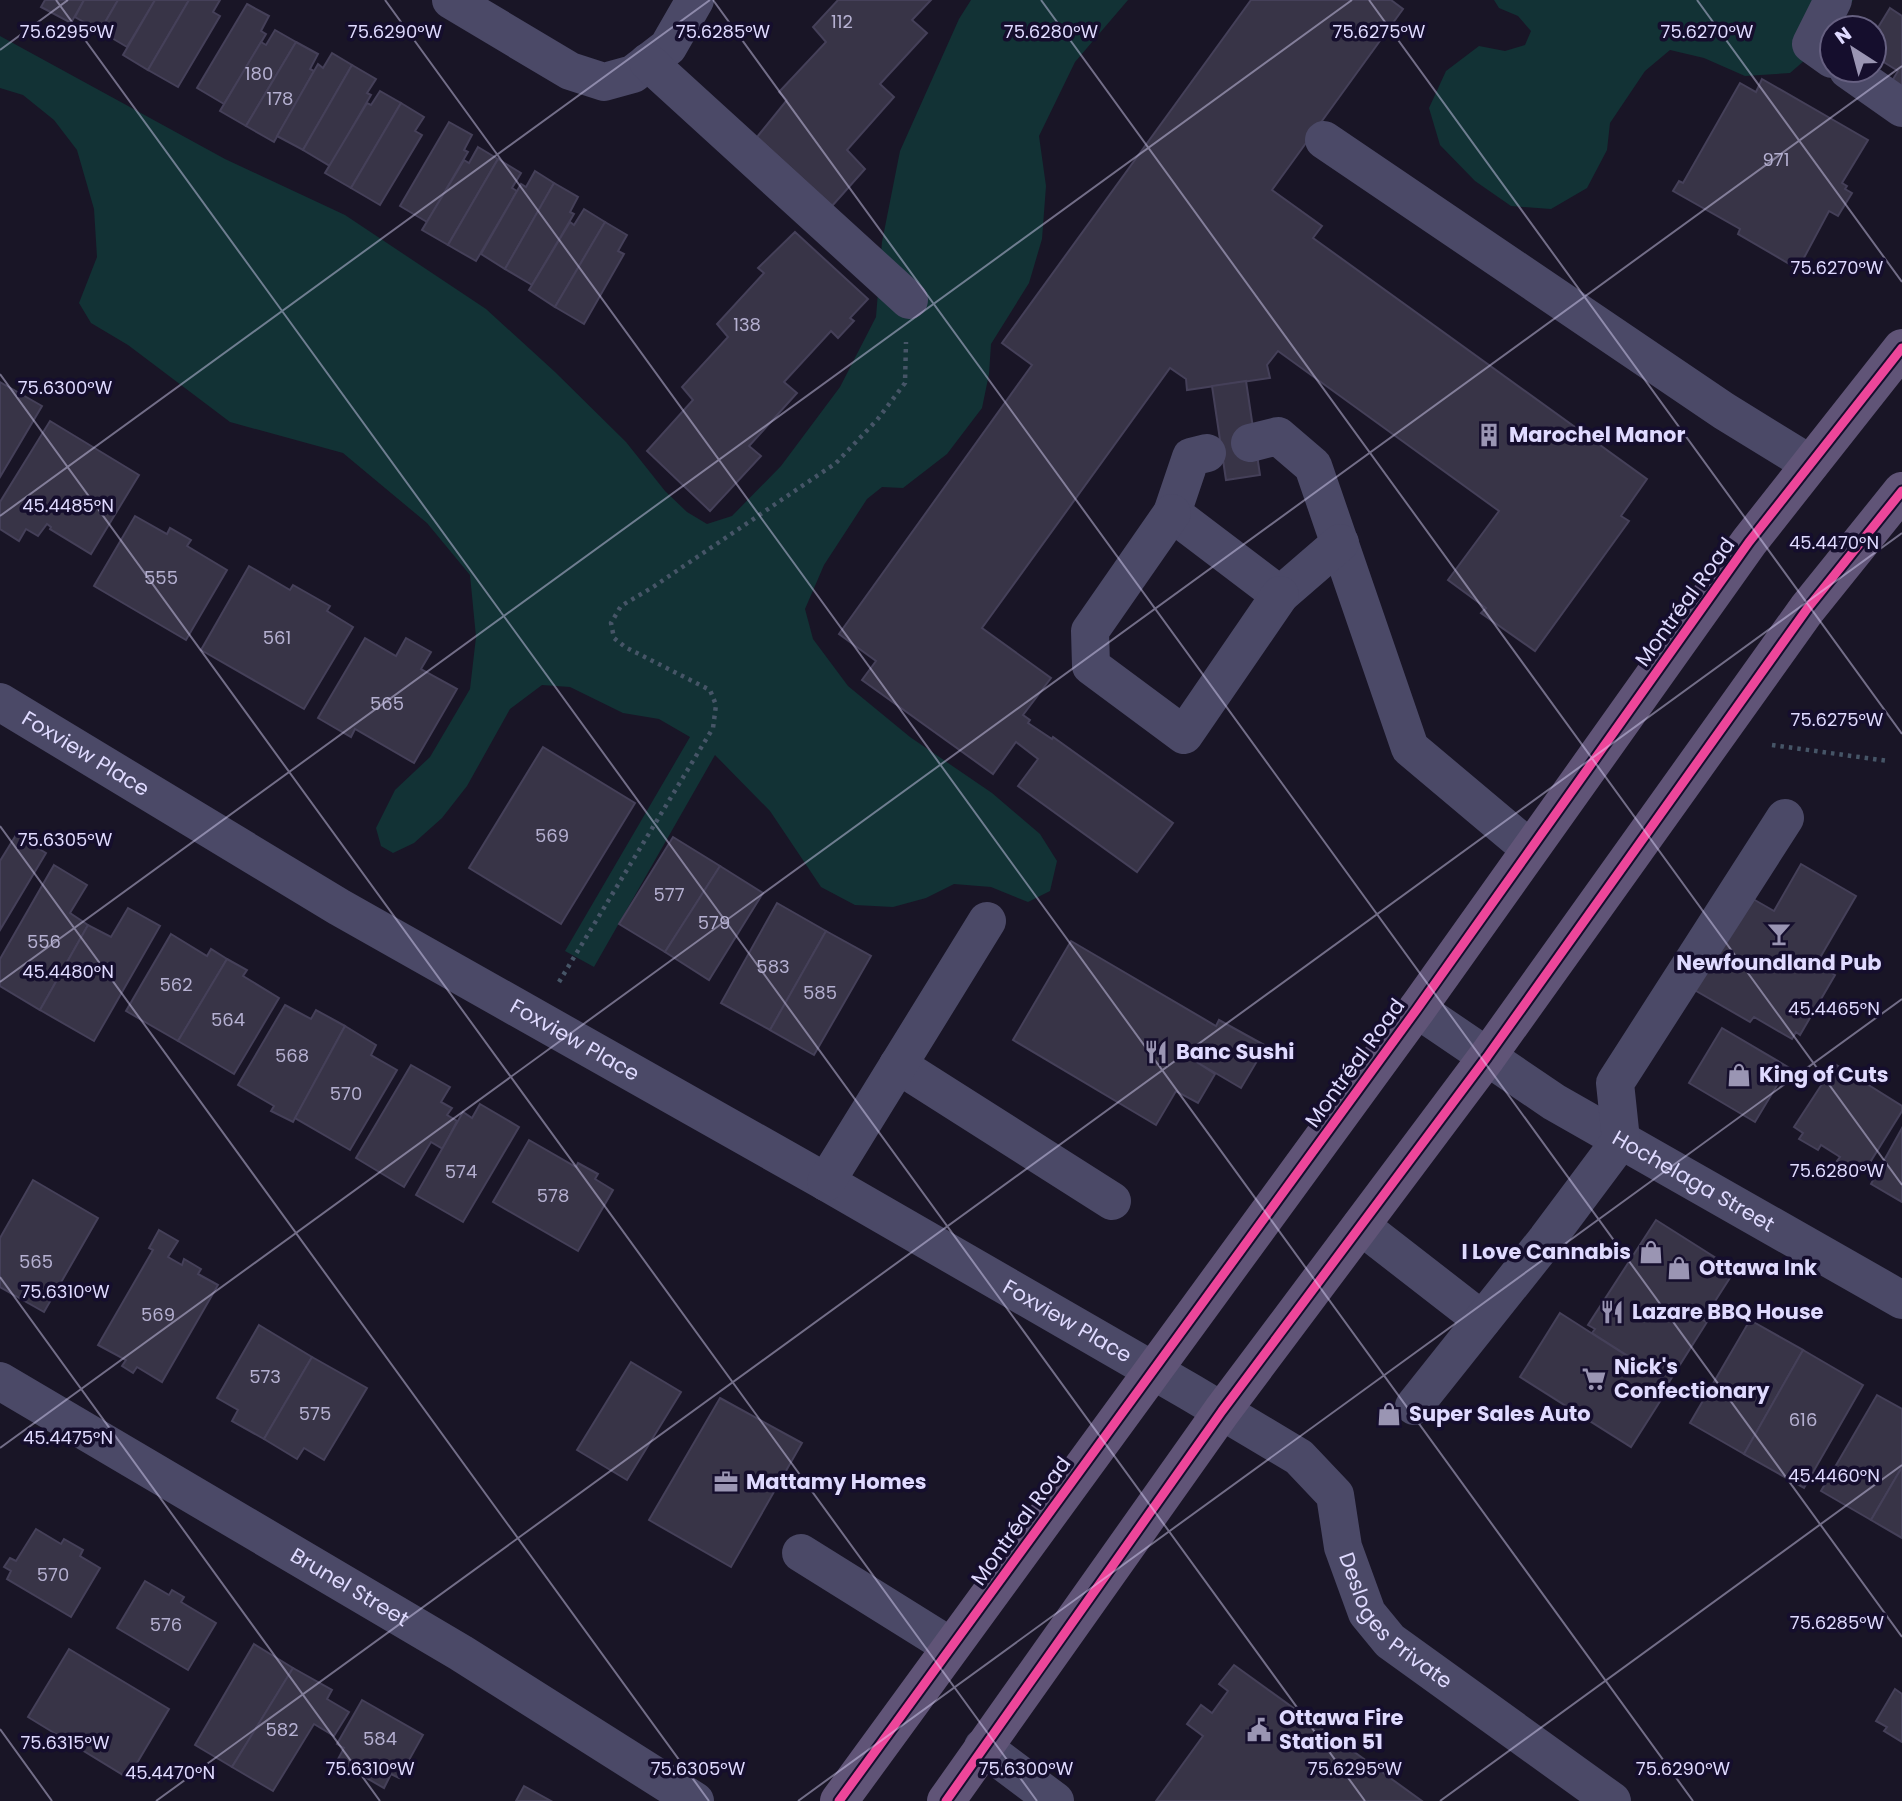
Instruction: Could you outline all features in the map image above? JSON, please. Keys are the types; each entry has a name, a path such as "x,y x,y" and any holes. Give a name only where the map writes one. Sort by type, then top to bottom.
{"main road":[{"name":"Montréal Road","path":"839,1801 1416,1009 1749,542 1902,348"},
{"path":"946,1801 1222,1411 1487,1057 1807,609 1902,491"}],"street":[{"path":"451,0 570,71 604,82 634,74 668,47 695,0"},
{"path":"1818,30 1811,44 1818,49"},
{"path":"648,62 906,317"},
{"path":"1868,84 1902,108"},
{"path":"1324,140 1724,411 1811,464"},
{"path":"1250,443 1278,436 1313,466 1410,748 1530,849"},
{"path":"1207,453 1191,457 1172,513 1090,631 1091,666 1184,735 1280,594 1340,543"},
{"path":"1172,513 1280,594"},
{"name":"Foxview Place","path":"0,702 339,907 826,1182 1222,1411"},
{"path":"1414,1406 1621,1140 1615,1083 1784,818"},
{"path":"826,1182 987,920"},
{"name":"Hochelaga Street","path":"1416,1009 1554,1102 1902,1300"},
{"path":"898,1065 1112,1201"},
{"path":"1361,1226 1482,1320"},
{"name":"Brunel Street","path":"0,1381 461,1653 695,1801"},
{"name":"Desloges Private","path":"1222,1411 1299,1457 1335,1495 1343,1547 1367,1613 1390,1641 1612,1801"},
{"path":"801,1553 950,1646"},
{"path":"983,1748 1055,1801"}],"path":[{"path":"538,1019 713,728 716,705 710,690 625,647 614,638 611,623 621,606 836,463 877,420 905,383 908,346 906,317"},
{"path":"1772,746 1888,761"}],"green space":[{"path":"971,0 1128,0 1075,62 1039,136 1046,186 1042,239 1029,283 991,344 989,374 982,408 947,454 903,488 882,487 867,499 824,565 805,609 813,639 848,686 910,737 992,793 1040,834 1057,861 1050,891 1028,902 991,887 954,884 926,898 893,907 855,905 821,887 770,811 715,755 594,967 565,951 690,737 659,719 623,713 570,687 542,685 510,709 467,786 442,818 414,843 393,853 381,846 376,828 395,790 430,757 470,689 476,637 470,575 427,523 343,453 230,422 128,345 91,323 79,303 97,257 94,209 77,150 54,120 23,95 0,88 0,36 225,159 345,215 486,309 626,442 665,491 687,512 707,524 732,516 781,466 840,387 876,317 882,242 900,151 959,19"},
{"path":"1494,0 1853,0 1844,14 1818,14 1818,49 1790,73 1745,76 1704,58 1670,50 1645,71 1610,123 1607,150 1587,188 1551,209 1511,206 1475,181 1440,145 1429,108 1446,71 1479,46 1505,51 1525,45 1531,31 1518,16 1499,8"}],"building":[{"path":"45,0 84,0 71,23 41,7"},
{"path":"84,0 118,0 100,31 75,17"},
{"path":"118,0 155,0 127,47 100,31"},
{"path":"155,0 189,0 148,70 123,55"},
{"path":"189,0 220,0 213,12 220,16 178,87 148,70"},
{"path":"838,0 931,0 912,20 927,33 880,84 894,97 847,150 865,169 832,206 757,137 787,100 779,92 826,42 813,27"},
{"name":"Marochel Manor","path":"1251,0 1391,0 1403,9 1272,190 1322,226 1313,238 1647,479 1621,516 1629,521 1535,651 1481,613 1486,608 1448,580 1499,511 1278,351 1267,365 1270,378 1187,390 1186,379 1170,368 982,628 1051,678 1023,715 1030,720 1028,723 1052,739 1053,737 1173,823 1137,872 1018,786 1038,759 1016,742 993,774 862,680 876,661 839,634 1032,365 1002,343"},
{"path":"247,4 269,16 261,31 266,34 224,104 197,88"},
{"path":"1890,8 1902,16 1902,94 1889,86 1898,71 1888,65 1886,14"},
{"path":"275,30 296,42 246,126 220,111 261,42 266,45"},
{"path":"296,42 318,54 310,69 314,71 274,142 246,126"},
{"path":"332,53 352,65 303,150 277,136 318,64 323,68"},
{"path":"352,65 376,79 367,93 371,95 330,166 303,150"},
{"path":"1762,79 1868,140 1842,183 1847,186 1845,189 1852,193 1838,216 1829,211 1798,269 1738,234 1740,229 1673,191 1679,181 1683,183 1740,83 1756,92"},
{"path":"380,91 401,103 351,188 325,173 367,103 371,105"},
{"path":"401,103 424,117 415,131 422,135 380,205 351,188"},
{"path":"449,122 472,135 464,150 468,152 427,222 400,206"},
{"path":"478,147 498,159 448,245 422,230 464,160 469,163"},
{"path":"498,159 521,173 512,188 517,191 476,261 448,245"},
{"path":"535,171 554,183 505,269 481,254 521,184 526,187"},
{"path":"554,183 578,197 570,212 574,214 532,285 505,269"},
{"path":"584,209 605,222 555,307 529,290 570,222 574,225"},
{"path":"605,222 627,235 618,251 624,254 584,324 555,307"},
{"path":"795,232 868,299 850,318 854,321 838,338 831,331 784,382 797,393 749,446 761,456 710,511 647,451 693,400 682,387 728,337 717,324 764,273 758,268"},
{"path":"1246,381 1260,475 1226,480 1212,386"},
{"path":"0,382 42,406 0,477"},
{"path":"50,421 139,475 91,554 50,529 47,524 38,536 26,529 19,541 0,529 0,502"},
{"path":"135,516 167,534 170,528 191,540 187,546 227,570 186,640 94,586"},
{"path":"249,566 290,590 293,585 330,606 327,611 353,627 304,709 201,650"},
{"path":"365,638 396,656 406,638 431,652 421,669 457,689 414,763 355,729 351,737 318,718"},
{"path":"543,747 635,803 561,924 469,868"},
{"path":"16,835 46,853 0,930 0,861"},
{"path":"673,837 720,866 665,952 619,924"},
{"name":"Newfoundland Pub","path":"1801,864 1856,896 1821,956 1835,965 1830,972 1835,975 1800,1035 1796,1032 1792,1039 1754,1017 1750,1022 1691,988 1746,895 1774,911"},
{"path":"54,865 87,885 70,913 88,925 40,1010 0,986 0,959"},
{"path":"720,866 763,893 709,980 665,952"},
{"path":"777,903 826,931 770,1030 721,1003"},
{"path":"128,908 160,926 94,1041 40,1010 88,925 111,937"},
{"path":"826,931 871,956 814,1055 770,1030"},
{"path":"171,934 207,956 211,949 227,959 178,1041 126,1011"},
{"path":"1071,941 1216,1026 1219,1020 1266,1046 1241,1088 1195,1061 1215,1074 1198,1103 1176,1091 1156,1125 1013,1040"},
{"path":"227,959 247,970 243,976 279,998 234,1074 178,1041"},
{"path":"285,1005 311,1019 316,1010 345,1026 293,1122 271,1111 274,1106 238,1085"},
{"path":"345,1026 376,1045 371,1055 397,1070 350,1150 295,1118"},
{"name":"King of Cuts","path":"1722,1028 1788,1067 1755,1122 1689,1083"},
{"path":"1835,1064 1902,1106 1902,1111 1864,1172 1858,1168 1855,1172 1837,1161 1840,1157 1821,1145 1818,1150 1799,1139 1803,1133 1794,1127"},
{"path":"411,1065 450,1087 441,1102 452,1108 447,1115 457,1121 443,1149 431,1142 404,1187 356,1158"},
{"path":"480,1104 519,1127 463,1222 416,1195 463,1112 472,1118"},
{"path":"1902,1128 1902,1202 1871,1184"},
{"path":"529,1140 576,1167 578,1163 598,1174 595,1179 613,1190 578,1251 493,1202"},
{"path":"33,1180 98,1218 44,1312 0,1287 0,1238"},
{"path":"1656,1220 1735,1270 1703,1320 1707,1322 1669,1382 1592,1333 1595,1329 1588,1325"},
{"path":"159,1230 178,1241 168,1257 182,1265 184,1259 201,1269 198,1274 218,1285 162,1382 137,1367 133,1373 122,1366 126,1360 98,1345 153,1250 149,1248"},
{"name":"Nick's Confectionary","path":"1560,1313 1671,1384 1631,1447 1520,1377"},
{"path":"1750,1320 1803,1350 1744,1454 1690,1423"},
{"path":"259,1325 312,1357 264,1439 232,1421 238,1410 217,1398"},
{"path":"1803,1350 1863,1385 1804,1488 1744,1454"},
{"path":"312,1357 367,1388 324,1460 304,1448 297,1459 264,1439"},
{"path":"631,1362 681,1392 627,1480 577,1450"},
{"path":"1877,1395 1902,1409 1902,1467 1871,1520 1821,1491"},
{"name":"Mattamy Homes","path":"720,1398 802,1443 731,1567 649,1520"},
{"path":"1902,1467 1902,1538 1871,1520"},
{"path":"36,1529 61,1544 64,1539 83,1550 80,1556 100,1568 71,1617 7,1579 11,1571 4,1567 10,1558 16,1561"},
{"path":"145,1581 169,1595 172,1590 184,1597 181,1602 216,1623 188,1670 117,1628"},
{"path":"254,1644 293,1668 232,1767 195,1745"},
{"path":"69,1649 169,1709 128,1778 28,1717"},
{"name":"Ottawa Fire Station 51","path":"1234,1665 1422,1801 1156,1801 1203,1736 1187,1724 1201,1705 1212,1713 1228,1691 1219,1684"},
{"path":"293,1668 332,1690 327,1699 349,1712 334,1736 314,1724 273,1791 232,1767"},
{"path":"1895,1689 1902,1694 1902,1742 1884,1731 1887,1727 1876,1721"},
{"path":"362,1700 423,1735 399,1778 391,1774 384,1788 337,1761 344,1748 337,1744"},
{"path":"524,1786 551,1801 516,1801"}],"cycle path":[{"path":"839,1801 1417,1009 1749,542 1902,348"},
{"path":"946,1801 1222,1411 1487,1057 1807,609 1902,491"}],"place":[{"name":"Marochel Manor","path":"1489,435"},
{"name":"Newfoundland Pub","path":"1779,934"},
{"name":"Banc Sushi","path":"1156,1052"},
{"name":"King of Cuts","path":"1739,1075"},
{"name":"I Love Cannabis","path":"1651,1252"},
{"name":"Ottawa Ink","path":"1679,1268"},
{"name":"Lazare BBQ House","path":"1612,1312"},
{"name":"Nick's Confectionary","path":"1594,1379"},
{"name":"Super Sales Auto","path":"1389,1414"},
{"name":"Mattamy Homes","path":"726,1482"},
{"name":"Ottawa Fire Station 51","path":"1259,1730"}]}
